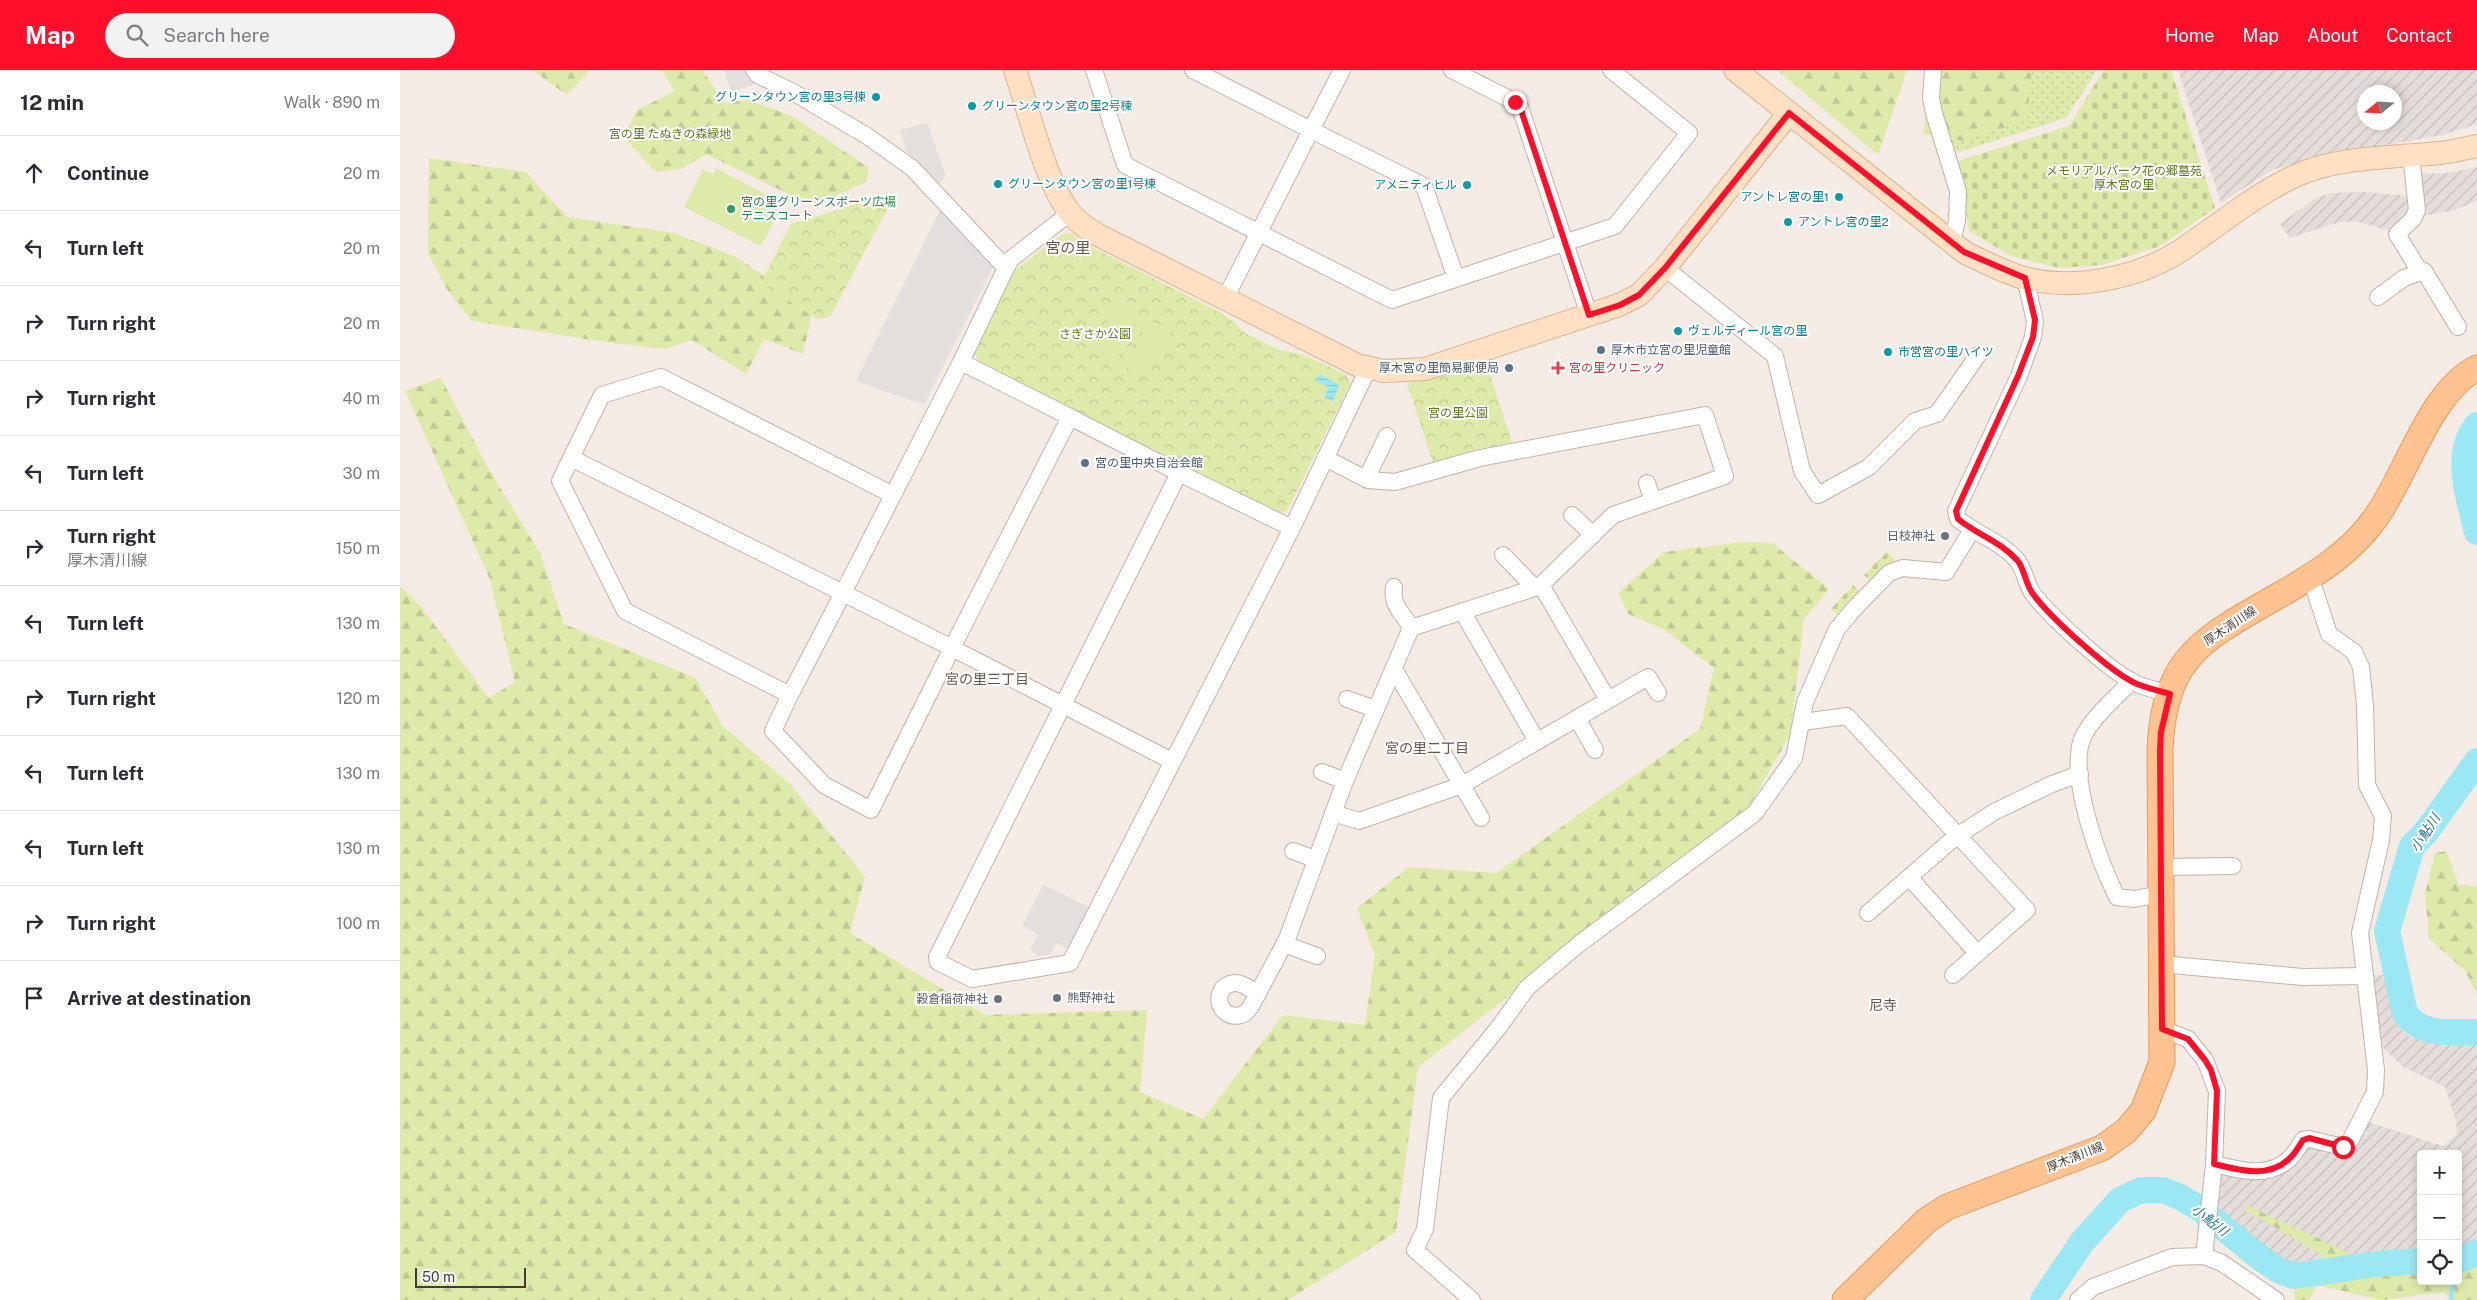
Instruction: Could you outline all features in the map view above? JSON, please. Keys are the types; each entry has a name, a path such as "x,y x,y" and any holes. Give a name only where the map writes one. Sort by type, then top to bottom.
{"main road":[{"name":"厚木清川線","path":"1845,1300 1927,1220 1947,1207 2102,1148 2126,1131 2143,1111 2162,1062 2160,741 2170,694 2180,670 2196,650 2223,628 2332,563 2373,522 2393,491 2439,404 2452,386 2477,368"}],"street":[{"path":"754,70 758,76 793,92 867,136 912,168 1006,268"},
{"path":"1015,70 1053,186 1070,214 1098,235 1356,365 1368,369 1405,371 1425,368 1620,305 1639,295 1665,268 1789,113"},
{"path":"1094,70 1125,165 1392,300 1616,226 1689,133 1611,70"},
{"path":"1193,70 1424,186 1456,278"},
{"path":"1225,299 1342,70"},
{"path":"1452,70 1515,102 1520,107 1589,315"},
{"path":"1735,70 1964,252 1985,263 2025,278 2072,282 2110,279 2136,272 2179,252 2257,199 2295,176 2329,166 2379,156 2442,153 2477,146"},
{"path":"1933,70 1931,98 1934,113 1958,192 1957,221 1952,242"},
{"path":"2410,155 2417,210 2413,219 2397,234 2420,272"},
{"path":"1070,214 1011,259 961,362 773,730 824,785 871,810 1070,416"},
{"path":"1665,268 1775,356 1802,471 1813,499 1868,467 1915,421 1937,414 1954,383 1978,355"},
{"path":"2378,297 2404,278 2424,270 2458,327"},
{"path":"2025,278 2035,320 2033,337 2018,376 1956,511 1958,519 1972,530 2005,547 2018,562 2030,589 2040,603 2112,669 2132,681 2170,694"},
{"path":"961,362 1292,528"},
{"path":"1179,473 936,957 938,962 972,979 1070,963 1292,528 1368,369"},
{"path":"790,695 625,611 560,481 602,395 662,377 893,495"},
{"path":"1258,994 1284,944 1345,781 1411,628 1538,587 1613,515 1725,476 1705,415 1480,458 1404,480 1386,482 1366,479 1324,458"},
{"path":"1366,479 1387,436"},
{"path":"571,458 843,593 1172,761"},
{"path":"1647,483 1653,501"},
{"path":"1572,515 1592,535"},
{"path":"1472,1300 1415,1250 1425,1229 1441,1098 1499,1027 1527,988 1579,944 1755,813 1794,758 1803,722 1805,702 1837,629 1888,573 1903,568 1946,572 1972,530"},
{"path":"1503,556 1538,587 1608,700"},
{"path":"2214,1166 2244,1172 2266,1172 2289,1160 2303,1140 2309,1138 2343,1147 2348,1145 2374,1092 2376,1070 2360,933 2378,858 2383,816 2367,784 2365,705 2361,667 2354,652 2329,634 2310,576"},
{"path":"1394,588 1392,595 1399,614 1411,628"},
{"path":"1462,611 1537,741"},
{"path":"1394,669 1481,818"},
{"path":"1333,813 1360,821 1462,785 1648,677 1658,693"},
{"path":"2132,681 2097,715 2080,744 2080,774 2096,847 2105,873 2117,896 2134,899 2160,894"},
{"path":"1347,699 1375,709"},
{"path":"1803,722 1847,716 2027,910 1953,975"},
{"path":"1577,718 1595,750"},
{"path":"1322,772 1345,781"},
{"path":"1868,913 1959,836 1994,812 2052,784 2080,774"},
{"path":"1293,851 1315,859"},
{"path":"2162,866 2233,866"},
{"path":"1909,877 1977,953"},
{"path":"1284,944 1317,956"},
{"path":"2162,964 2303,978 2365,976"},
{"path":"2162,1029 2188,1039 2211,1070 2217,1091 2214,1166 2205,1250"},
{"path":"2078,1300 2092,1287 2172,1257 2205,1250 2276,1300"}],"shaded area":[{"path":"725,70 750,70 755,84 731,92"},
{"path":"2178,70 2477,70 2477,124 2443,135 2318,157 2272,170 2221,203"},
{"path":"927,123 946,176 938,185 906,150 900,130"},
{"path":"2477,167 2477,201 2455,210 2421,216 2415,174 2448,173"},
{"path":"2363,192 2410,196 2412,214 2394,232 2354,221 2336,223 2290,238 2280,224 2314,199 2331,193"},
{"path":"940,210 993,267 924,405 856,381"},
{"path":"1043,885 1093,909 1071,950 1056,943 1051,954 1039,956 1030,950 1038,934 1022,926"},
{"path":"2370,975 2387,975 2392,1005 2403,1032 2412,1038 2477,1039 2477,1240 2462,1245 2462,1150 2417,1150 2417,1256 2326,1260 2292,1269 2278,1265 2255,1250 2220,1222 2214,1210 2218,1174 2223,1170 2242,1175 2310,1142 2349,1154 2365,1121 2443,1146 2457,1133 2456,1121 2445,1087 2402,1066 2377,1042"}],"green space":[{"path":"532,70 590,70 567,95"},
{"name":"宮の里 たぬきの森緑地","path":"661,70 702,70 725,103 748,100 792,116 869,168 866,182 813,206 706,154 681,169 655,172 624,137 637,110 675,91"},
{"path":"1777,70 1907,70 1878,155"},
{"path":"1935,70 2097,70 2066,118 1946,156"},
{"path":"1940,70 2032,70 2027,120 1964,141 1924,134 1926,102"},
{"name":"メモリアルパーク花の郷墓苑 厚木宮の里","path":"2104,70 2171,70 2215,208 2160,246 2102,265 2060,268 2011,256 1969,231 1958,161 2069,126"},
{"path":"429,158 526,172 567,217 674,233 736,257 813,309 803,354 764,339 746,374 692,340 665,349 598,341 472,321 446,288 428,253"},
{"name":"宮の里グリーンスポーツ広場 テニスコート","path":"716,168 767,195 764,203 779,211 761,246 684,207 703,169 713,174"},
{"path":"870,200 890,204 830,317 818,319 766,287 763,279 791,224"},
{"name":"さぎさか公園","path":"1072,233 1084,243 1225,315 1245,333 1277,349 1304,355 1347,375 1350,384 1287,511 1278,513 978,361 975,353 1014,271 1062,234"},
{"path":"1117,304 1139,315 1115,362 1093,351"},
{"path":"1149,320 1171,331 1147,378 1126,367"},
{"name":"宮の里公園","path":"1486,361 1512,443 1476,449 1433,463 1407,383 1431,379"},
{"path":"441,378 487,466 540,553 564,624 695,678 723,726 790,784 865,877 850,933 985,1015 1147,1010 1140,1092 1203,1119 1283,1015 1365,1025 1375,956 1357,908 1409,867 1496,873 1700,729 1714,668 1663,629 1628,614 1618,593 1664,552 1742,542 1772,543 1829,589 1804,619 1790,735 1748,808 1418,1067 1396,1232 1288,1300 400,1300 400,586 422,608 489,698 515,682 489,577 405,391"},
{"path":"1887,552 1895,560 1871,582 1864,575"},
{"path":"1853,585 1860,592 1838,615 1831,609"},
{"path":"2446,851 2459,885 2477,886 2477,994 2465,971 2429,938 2425,894 2435,853"},
{"path":"2247,1205 2378,1267 2417,1261 2417,1285 2462,1285 2462,1251 2477,1246 2477,1300 2450,1300 2444,1292 2382,1300 2316,1285 2310,1300 2295,1300 2294,1285 2318,1272 2323,1260 2321,1254 2245,1210"}],"water":[{"path":"1319,374 1339,385 1333,402 1324,397 1329,387 1316,381"}],"waterway":[{"name":"小鮎川","path":"2477,425 2470,436 2464,462 2467,491 2477,532"},
{"name":"小鮎川","path":"2477,761 2426,832 2412,846 2387,931 2405,1013 2412,1021 2428,1030 2437,1032 2477,1032"},
{"name":"小鮎川","path":"2043,1300 2082,1242 2120,1200 2141,1190 2163,1190 2180,1197 2199,1208 2259,1257 2278,1270 2294,1276 2377,1264 2417,1261"},
{"name":"小鮎川","path":"2462,1259 2477,1252"},
{"path":"2451,1300 2453,1285"}],"place":[{"name":"グリーンタウン宮の里3号棟","path":"876,97"},
{"name":"グリーンタウン宮の里2号棟","path":"972,106"},
{"name":"グリーンタウン宮の里1号棟","path":"998,184"},
{"name":"アメニティヒル","path":"1467,185"},
{"name":"アントレ宮の里1","path":"1839,197"},
{"name":"宮の里グリーンスポーツ広場 テニスコート","path":"731,209"},
{"name":"アントレ宮の里2","path":"1788,222"},
{"name":"ヴェルディール宮の里","path":"1678,331"},
{"name":"厚木市立宮の里児童館","path":"1601,350"},
{"name":"市営宮の里ハイツ","path":"1888,352"},
{"name":"厚木宮の里簡易郵便局","path":"1509,368"},
{"name":"宮の里クリニック","path":"1558,368"},
{"name":"宮の里中央自治会館","path":"1085,463"},
{"name":"日枝神社","path":"1945,536"},
{"name":"熊野神社","path":"1057,998"},
{"name":"穀倉稲荷神社","path":"998,999"}],"district":[{"name":"宮の里","path":"1068,247"},
{"name":"宮の里三丁目","path":"987,679"},
{"name":"宮の里二丁目","path":"1427,748"},
{"name":"尼寺","path":"1883,1005"}],"route":[{"path":"1515,102 1520,107 1589,315 1620,305 1639,295 1665,268 1789,113 1964,252 1985,263 2025,278 2035,320 2033,337 2018,376 1956,511 1958,519 1972,530 2005,547 2024,570 2030,589 2040,603 2112,669 2137,684 2170,694 2161,732 2160,750 2162,1029 2188,1039 2211,1070 2217,1091 2214,1164 2244,1172 2266,1172 2289,1160 2303,1140 2309,1138 2343,1147"}]}
